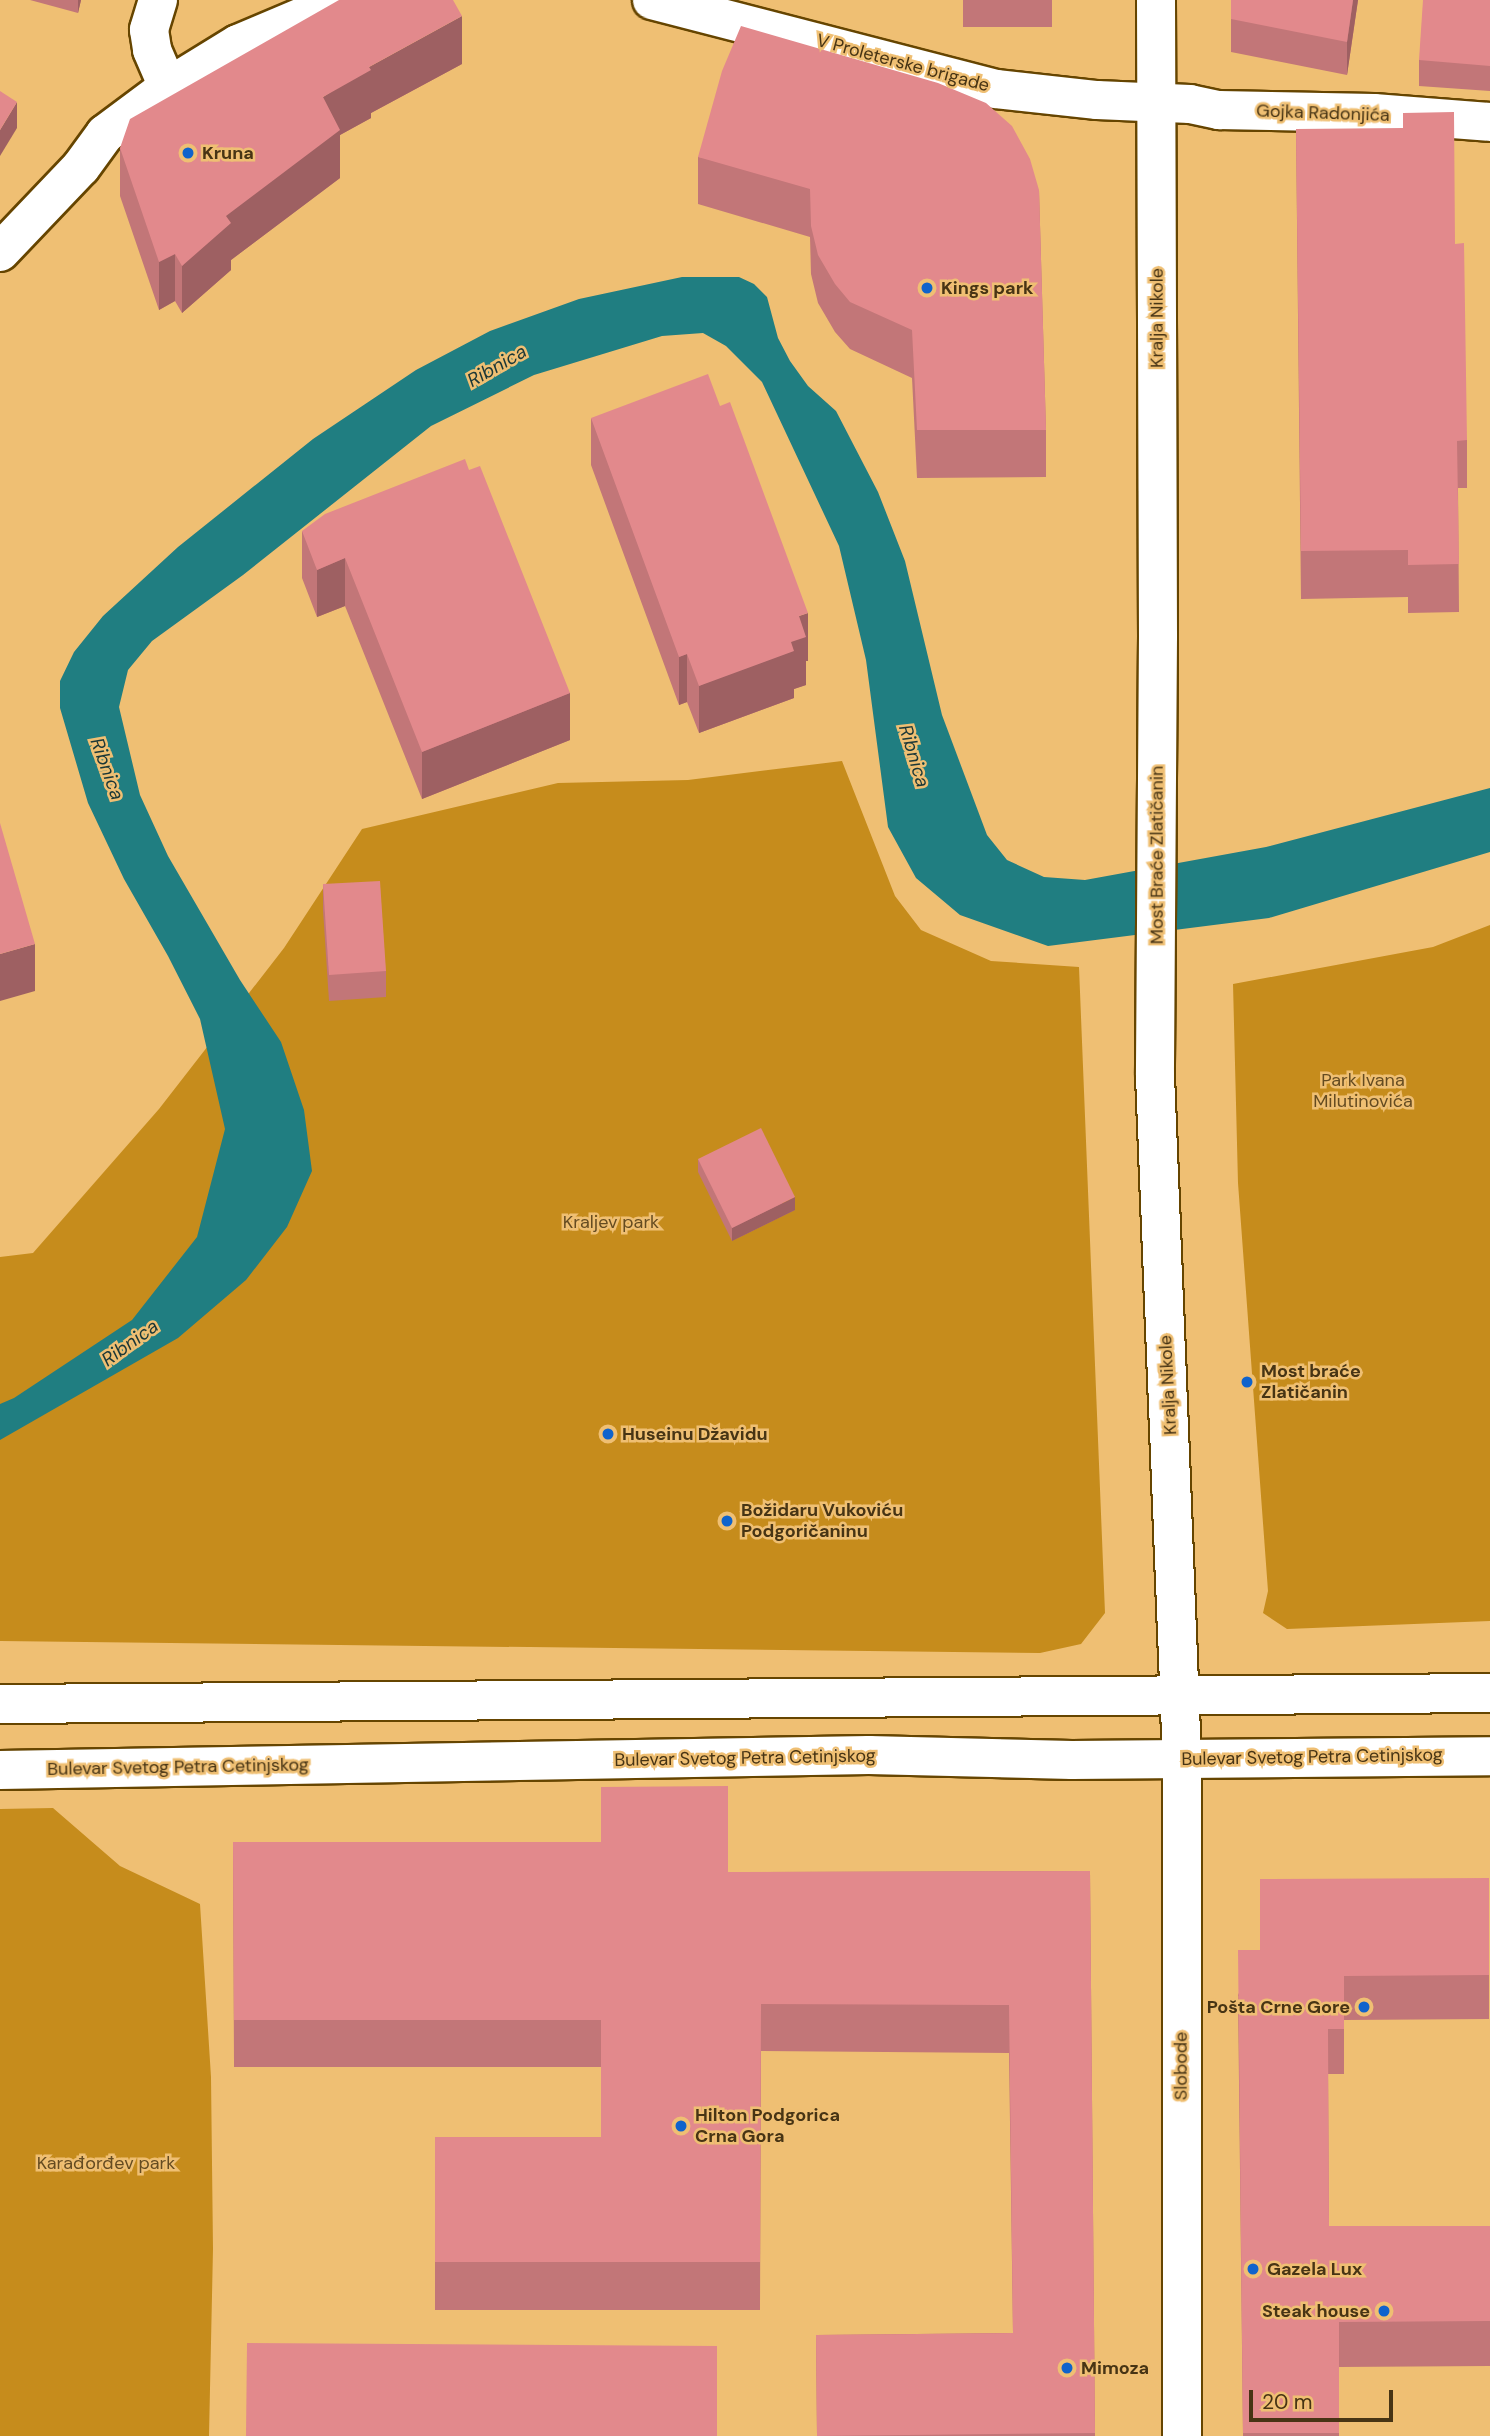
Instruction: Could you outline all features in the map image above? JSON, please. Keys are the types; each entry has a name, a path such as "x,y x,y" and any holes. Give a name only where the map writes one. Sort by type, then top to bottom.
{"street":[{"path":"158,0 149,30 150,40 158,68 168,87"},
{"path":"0,252 81,167 106,134 168,87 238,44 342,0"},
{"name":"V Proleterske brigade","path":"652,0 996,89 1097,100 1157,102"},
{"name":"Kralja Nikole","path":"1156,0 1158,636"},
{"name":"Gojka Radonjića","path":"1157,102 1191,104 1219,110 1374,113 1490,122"},
{"name":"Most Braće Zlatičanin","path":"1155,1075 1158,636"},
{"name":"Kralja Nikole","path":"1155,1075 1182,1695"},
{"path":"0,1704 1490,1693"},
{"name":"Slobode","path":"1182,1695 1182,2436"},
{"name":"Bulevar Svetog Petra Cetinjskog","path":"0,1770 869,1755 1047,1760 1490,1756"}],"green space":[{"name":"Kraljev park","path":"842,761 895,896 921,930 991,961 1079,967 1105,1613 1081,1644 1040,1653 0,1641 0,1257 33,1253 159,1109 284,948 362,829 558,783 688,780"},
{"name":"Park Ivana Milutinovića","path":"1490,925 1490,1621 1287,1629 1263,1613 1268,1591 1238,1183 1233,984 1433,947"},
{"name":"Karađorđev park","path":"53,1808 120,1866 200,1904 211,2077 213,2249 209,2436 0,2436 0,1809"}],"water":[{"name":"Ribnica","path":"682,277 739,277 754,284 767,297 778,338 790,361 808,386 836,411 878,492 905,561 942,715 987,835 1007,860 1044,877 1085,880 1266,847 1490,788 1490,852 1269,918 1048,946 960,915 916,878 888,827 866,660 839,546 762,382 726,346 703,333 662,336 534,375 431,426 243,575 152,641 128,670 119,707 140,795 168,856 240,980 281,1042 304,1110 312,1171 287,1227 246,1280 178,1338 0,1440 0,1404 14,1398 132,1320 197,1237 225,1129 200,1019 124,879 88,803 60,708 60,681 74,652 103,616 178,547 313,439 416,370 490,331 579,299"}],"building":[{"path":"339,0 453,0 462,16 369,67 371,70 323,97 340,130 226,216 231,223 182,266 175,254 159,262 120,148 130,119"},
{"path":"1231,0 1353,0 1347,42 1231,19"},
{"path":"1423,0 1490,0 1490,66 1419,60"},
{"name":"Kings park","path":"741,26 938,83 986,103 1012,126 1030,159 1039,190 1046,430 917,430 912,330 850,302 835,284 818,255 811,226 810,189 698,157 722,71"},
{"path":"0,91 17,102 0,130"},
{"path":"1454,112 1455,244 1464,243 1467,440 1457,441 1459,564 1408,565 1408,550 1301,551 1296,129 1403,128 1403,113"},
{"path":"708,374 720,406 730,402 808,613 799,616 806,637 791,642 794,651 699,686 687,654 679,657 591,418"},
{"path":"465,459 469,470 480,466 570,693 422,752 345,558 317,570 302,531 325,514"},
{"path":"0,823 35,944 0,954"},
{"path":"380,881 386,971 329,975 323,884"},
{"path":"761,1128 795,1197 732,1228 698,1159"},
{"name":"Hilton Podgorica Crna Gora","path":"728,1786 728,1872 1090,1871 1095,2433 817,2436 816,2335 1013,2333 1009,2005 761,2004 760,2262 435,2262 435,2137 601,2137 601,2020 234,2020 233,1842 601,1842 601,1787"},
{"path":"1489,1878 1489,1975 1344,1976 1344,2029 1328,2029 1329,2226 1490,2226 1490,2321 1339,2322 1339,2433 1243,2433 1238,1950 1260,1950 1260,1879"},
{"path":"247,2343 717,2346 717,2436 246,2436"}],"place":[{"name":"Kruna","path":"188,153"},
{"name":"Kings park","path":"927,288"},
{"name":"Most braće Zlatičanin","path":"1247,1382"},
{"name":"Huseinu Džavidu","path":"608,1434"},
{"name":"Božidaru Vukoviću Podgoričaninu","path":"727,1521"},
{"name":"Pošta Crne Gore","path":"1364,2007"},
{"name":"Hilton Podgorica Crna Gora","path":"681,2126"},
{"name":"Gazela Lux","path":"1253,2269"},
{"name":"Steak house","path":"1384,2311"},
{"name":"Mimoza","path":"1067,2368"}]}
